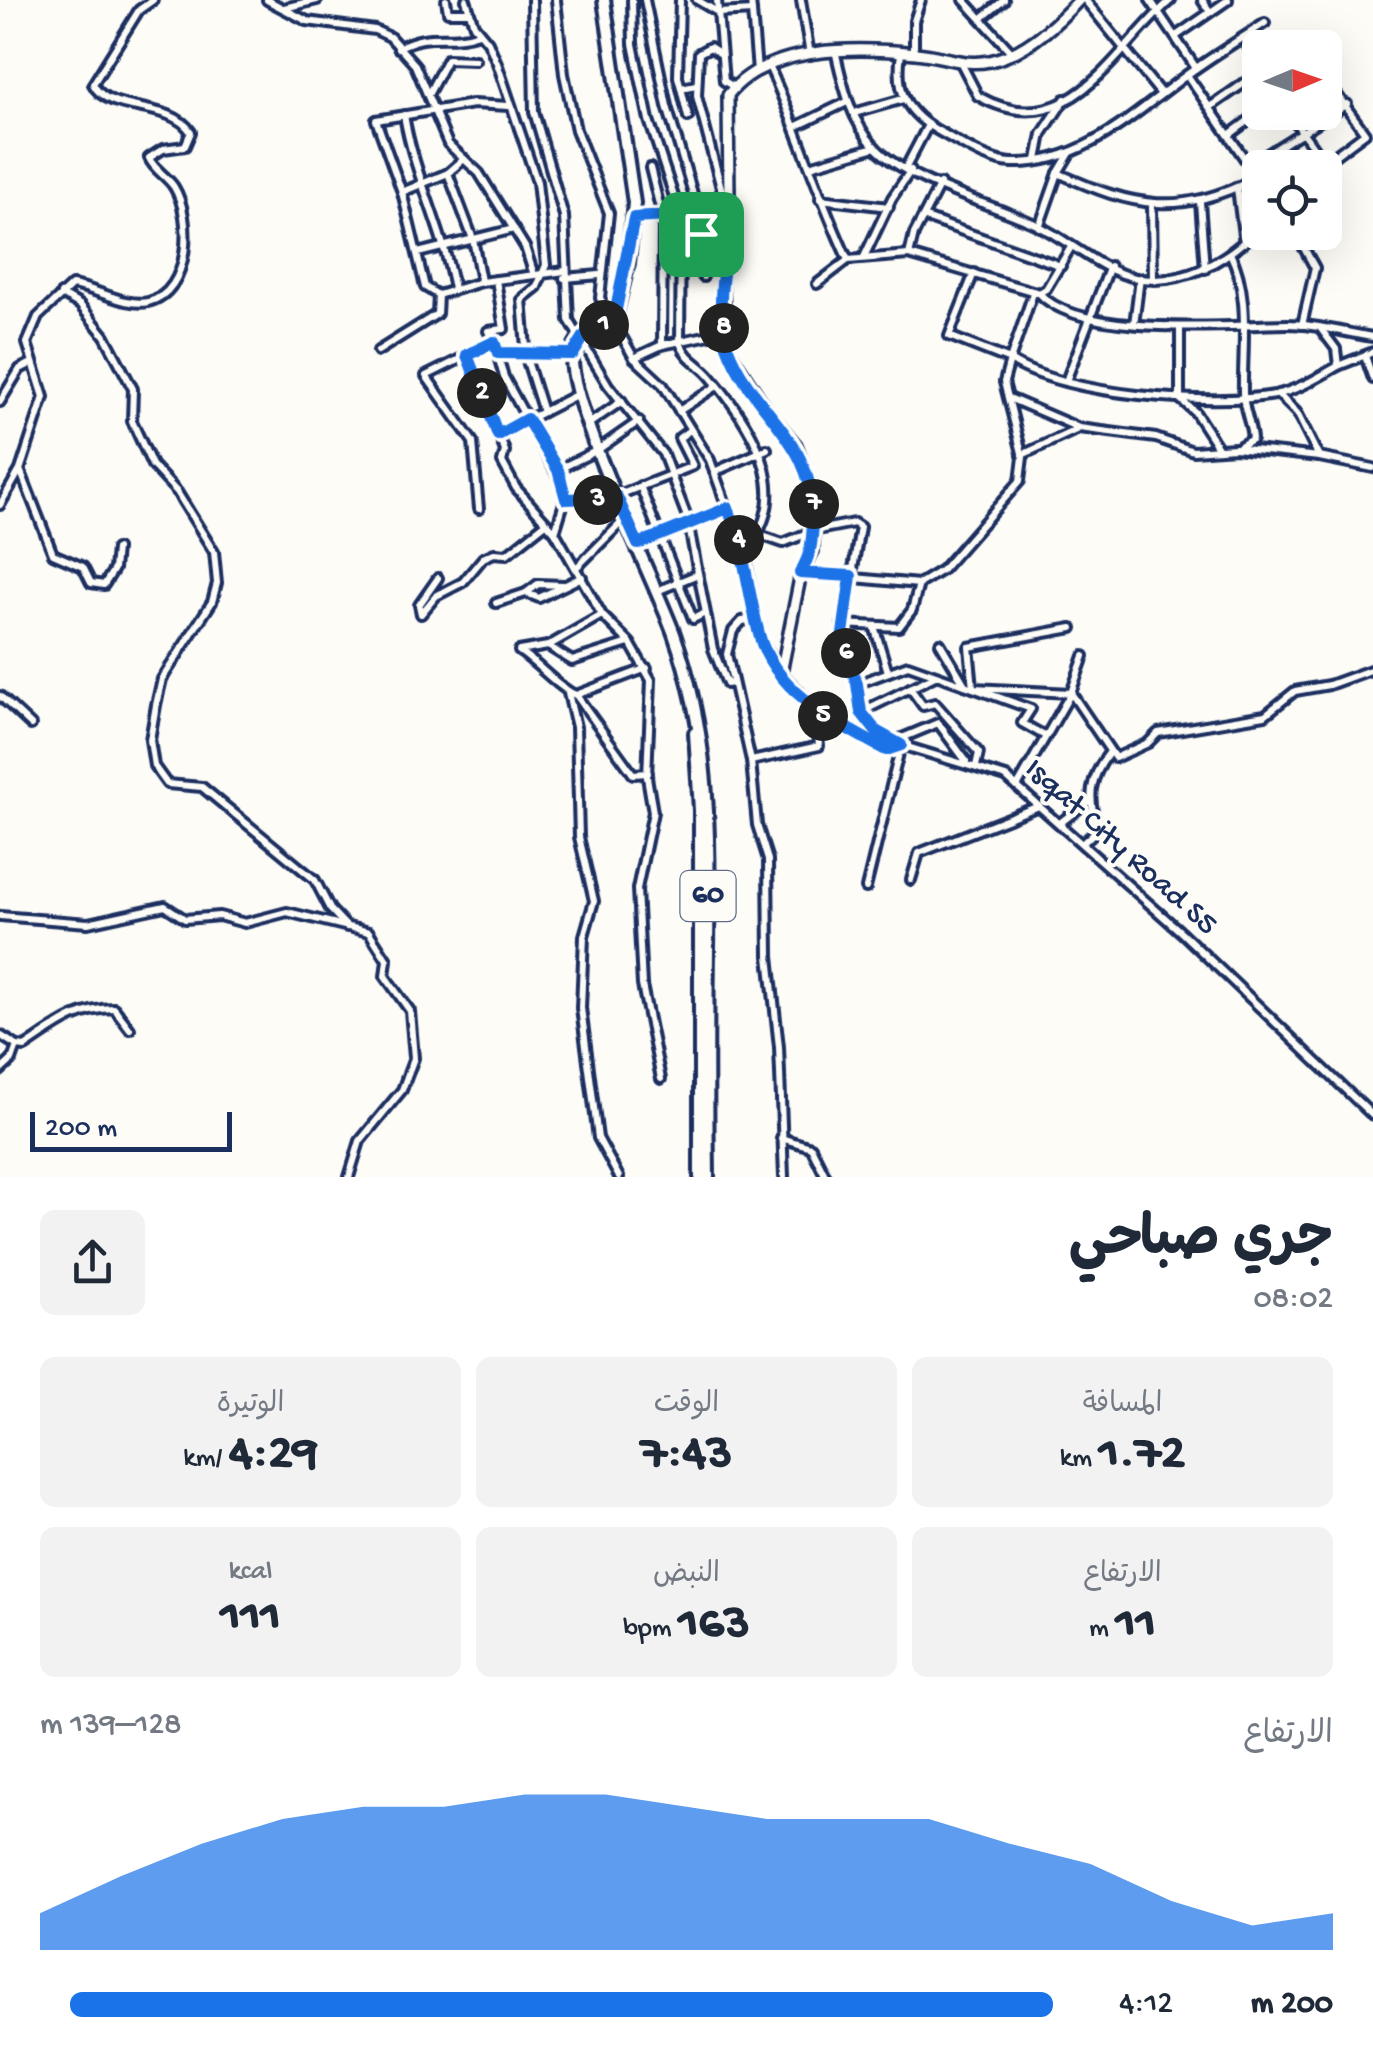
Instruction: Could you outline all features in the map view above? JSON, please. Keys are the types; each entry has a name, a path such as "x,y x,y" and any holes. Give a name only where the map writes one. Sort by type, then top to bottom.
{"main road":[{"path":"573,354 581,336 614,320 634,218 604,0"},
{"name":"60","path":"573,354 596,451 658,591 690,677 706,762 708,1177"},
{"name":"60","path":"669,620 696,736 700,1177"}],"street":[{"path":"0,504 20,470 44,397 27,342 38,317 72,286 135,303 150,302 166,293 184,252 182,207 173,186 149,158 164,149 186,146 191,132 172,116 106,98 92,84 139,10 153,0"},
{"path":"267,0 307,20 375,30 390,37 415,65 448,144 479,173 514,229 532,272"},
{"path":"281,9 317,0"},
{"path":"446,0 448,12 469,12"},
{"path":"466,0 478,33 492,52 537,182 546,246 537,287 522,298 526,353 543,412"},
{"path":"532,0 534,112 564,216 568,320 672,474 713,649 727,684 732,683"},
{"path":"438,295 532,272 600,276 610,212 576,130 564,74 556,0"},
{"path":"632,0 633,44 649,120 682,218 680,341 687,358 718,386 763,452 769,486 766,514 746,560"},
{"path":"645,0 667,106 700,214 703,276"},
{"path":"680,0 676,56 688,117"},
{"path":"697,0 719,13 752,11"},
{"path":"717,0 724,81 734,87"},
{"path":"751,0 757,71"},
{"path":"801,0 810,55"},
{"path":"914,52 914,21 921,0"},
{"path":"965,0 1012,53"},
{"path":"982,18 1004,0"},
{"path":"781,672 800,573 812,551 814,495 796,445 769,413 728,348 724,332 728,95 768,66 835,49 914,52 962,65 1012,53 1057,24 1082,0 1161,94"},
{"path":"1150,0 1196,68"},
{"path":"962,65 978,96 991,104 1028,112 1089,90 1171,0"},
{"path":"1202,0 1210,12"},
{"path":"1176,36 1228,0"},
{"path":"1255,30 1265,23"},
{"path":"398,48 417,37 464,38 478,33"},
{"path":"901,52 897,80 903,99 928,125 1009,163 1071,152 1112,130 1242,39"},
{"path":"721,54 710,47 699,53 696,85 727,212"},
{"path":"835,49 847,102 875,147 940,184 1040,226 1094,263 1154,280 1205,269 1242,245"},
{"path":"428,94 447,59 475,60"},
{"path":"768,66 797,126 820,200 848,260"},
{"path":"1188,74 1242,154"},
{"path":"1210,107 1242,83"},
{"path":"681,88 696,85"},
{"path":"1037,160 1042,134 1066,98"},
{"path":"1342,98 1366,133 1342,150"},
{"path":"854,113 903,99"},
{"path":"797,126 847,102"},
{"path":"438,295 425,287 402,192 376,120 474,104 509,106"},
{"path":"1274,150 1347,104"},
{"path":"404,116 410,153 425,182 446,246 454,289"},
{"path":"864,257 928,125"},
{"path":"1230,135 1242,126"},
{"path":"1302,132 1312,150"},
{"path":"809,168 812,162 875,147"},
{"path":"1040,226 1058,173 1071,152"},
{"path":"402,192 448,173 464,159"},
{"path":"650,168 660,218 662,345"},
{"path":"448,173 473,239 481,282"},
{"path":"1058,173 1102,193 1152,206 1200,202 1242,186"},
{"path":"909,255 940,184"},
{"path":"1237,188 1242,228"},
{"path":"820,200 889,208"},
{"path":"1200,202 1205,269"},
{"path":"1152,206 1154,280"},
{"path":"634,218 700,214"},
{"path":"922,218 1061,266"},
{"path":"418,253 514,229"},
{"path":"800,573 918,584 942,570 1020,481 1022,455 1004,382 1036,293 1061,266 1071,246"},
{"path":"1302,325 1315,268 1305,250"},
{"path":"1230,252 1236,264 1244,328 1243,398 1252,439 1234,448"},
{"path":"702,260 726,254"},
{"path":"818,284 848,260 909,255 1036,293 1046,302 1090,316 1134,324 1244,328 1302,325 1373,337"},
{"path":"1066,380 1110,266"},
{"path":"974,273 949,336 1066,380 1180,399 1243,398 1278,394 1369,354 1373,380"},
{"name":"Isqat City Road S5","path":"600,276 600,298 634,358 663,385 714,472 746,560 759,638 781,672 816,708 886,750 898,743 1006,777 1083,843 1373,1116"},
{"path":"1134,324 1140,278"},
{"path":"496,280 504,329 488,331 504,378 558,470 566,499 556,532"},
{"path":"61,294 80,305 105,336 133,388 132,421 152,465 177,492 214,552 217,583 212,602 162,679 150,740 154,766 167,784 202,787 315,880 346,927"},
{"path":"378,351 437,314 438,295"},
{"path":"664,312 678,312"},
{"path":"1180,327 1180,399"},
{"path":"1321,329 1336,349 1338,366"},
{"path":"634,358 662,345 724,332"},
{"path":"478,508 473,442 426,376 494,342"},
{"path":"498,353 573,354"},
{"path":"467,355 506,451 502,462 516,488 556,532 602,614 647,668 654,700 648,773 653,812 637,890 640,956 661,1078"},
{"path":"0,402 20,369 32,363"},
{"path":"679,410 718,386"},
{"path":"498,435 580,393"},
{"path":"1278,394 1297,414 1319,457"},
{"path":"1008,398 1079,428 1156,438 1193,451 1234,448 1319,457 1373,468"},
{"path":"1180,399 1196,412 1220,449"},
{"path":"590,423 622,401"},
{"path":"558,470 596,451 639,421"},
{"path":"1022,455 1079,428"},
{"path":"566,499 617,497 693,466 679,438 691,430"},
{"path":"714,472 763,452"},
{"path":"20,470 53,554 83,567 91,584 104,585 114,569 116,549"},
{"path":"640,486 692,620 705,613"},
{"path":"638,544 728,508"},
{"path":"578,566 624,519"},
{"path":"438,578 419,605 422,614 436,596 463,582 483,558 494,552 507,554 546,523"},
{"path":"757,534 782,543 813,531 858,524 842,641 857,684 861,712 876,731 898,743"},
{"path":"658,591 698,574"},
{"path":"526,594 538,598 582,577"},
{"path":"496,603 526,594 538,584 564,585"},
{"path":"842,624 899,626 912,610 918,584"},
{"path":"602,614 548,646 519,650 572,694 633,774 648,773"},
{"path":"756,619 742,621 733,632 726,654 751,761 757,825 768,860 769,956 784,1177"},
{"path":"874,626 888,672"},
{"path":"969,687 969,647 1072,628"},
{"path":"548,646 572,662 630,643"},
{"path":"940,643 969,687"},
{"path":"1017,786 1071,693 1084,656"},
{"path":"857,684 908,665 1032,708 1022,723 1045,736"},
{"path":"572,694 647,668"},
{"path":"1071,693 1115,758 1148,744 1158,733 1265,715 1295,691 1329,686 1373,669"},
{"path":"861,712 936,675"},
{"path":"969,687 1071,693"},
{"path":"910,688 923,706 935,703 979,753 976,766"},
{"path":"572,694 580,836 594,901 584,936 580,1008 598,1138 618,1177"},
{"path":"0,696 30,725"},
{"path":"751,761 819,746 816,708"},
{"path":"898,743 938,723 967,762"},
{"path":"866,888 898,743"},
{"path":"1083,843 1098,830 1090,777 1108,752"},
{"path":"1060,823 1091,799"},
{"path":"911,880 919,853 1039,806"},
{"path":"0,916 88,922 164,906 184,920 219,916 246,923 287,912 369,932 387,960 385,976 410,1011 414,1058 402,1090 360,1141 349,1177"},
{"path":"0,1036 24,1047 81,1010 114,1008 130,1030"},
{"path":"0,1070 12,1060 17,1046"},
{"path":"781,1138 811,1147 826,1177"}],"route":[{"path":"700,214 701,234 702,260 726,254 722,310 728,348 769,413 796,445 807,470 814,495 812,551 800,573 851,576 842,641 857,684 861,712 876,731 901,745 886,750 822,716 781,672 759,638 746,560 728,508 638,544 617,497 566,499 558,470 527,419 498,435 467,355 494,342 498,353 573,354 581,336 614,320 621,300 634,218 700,214"}]}
